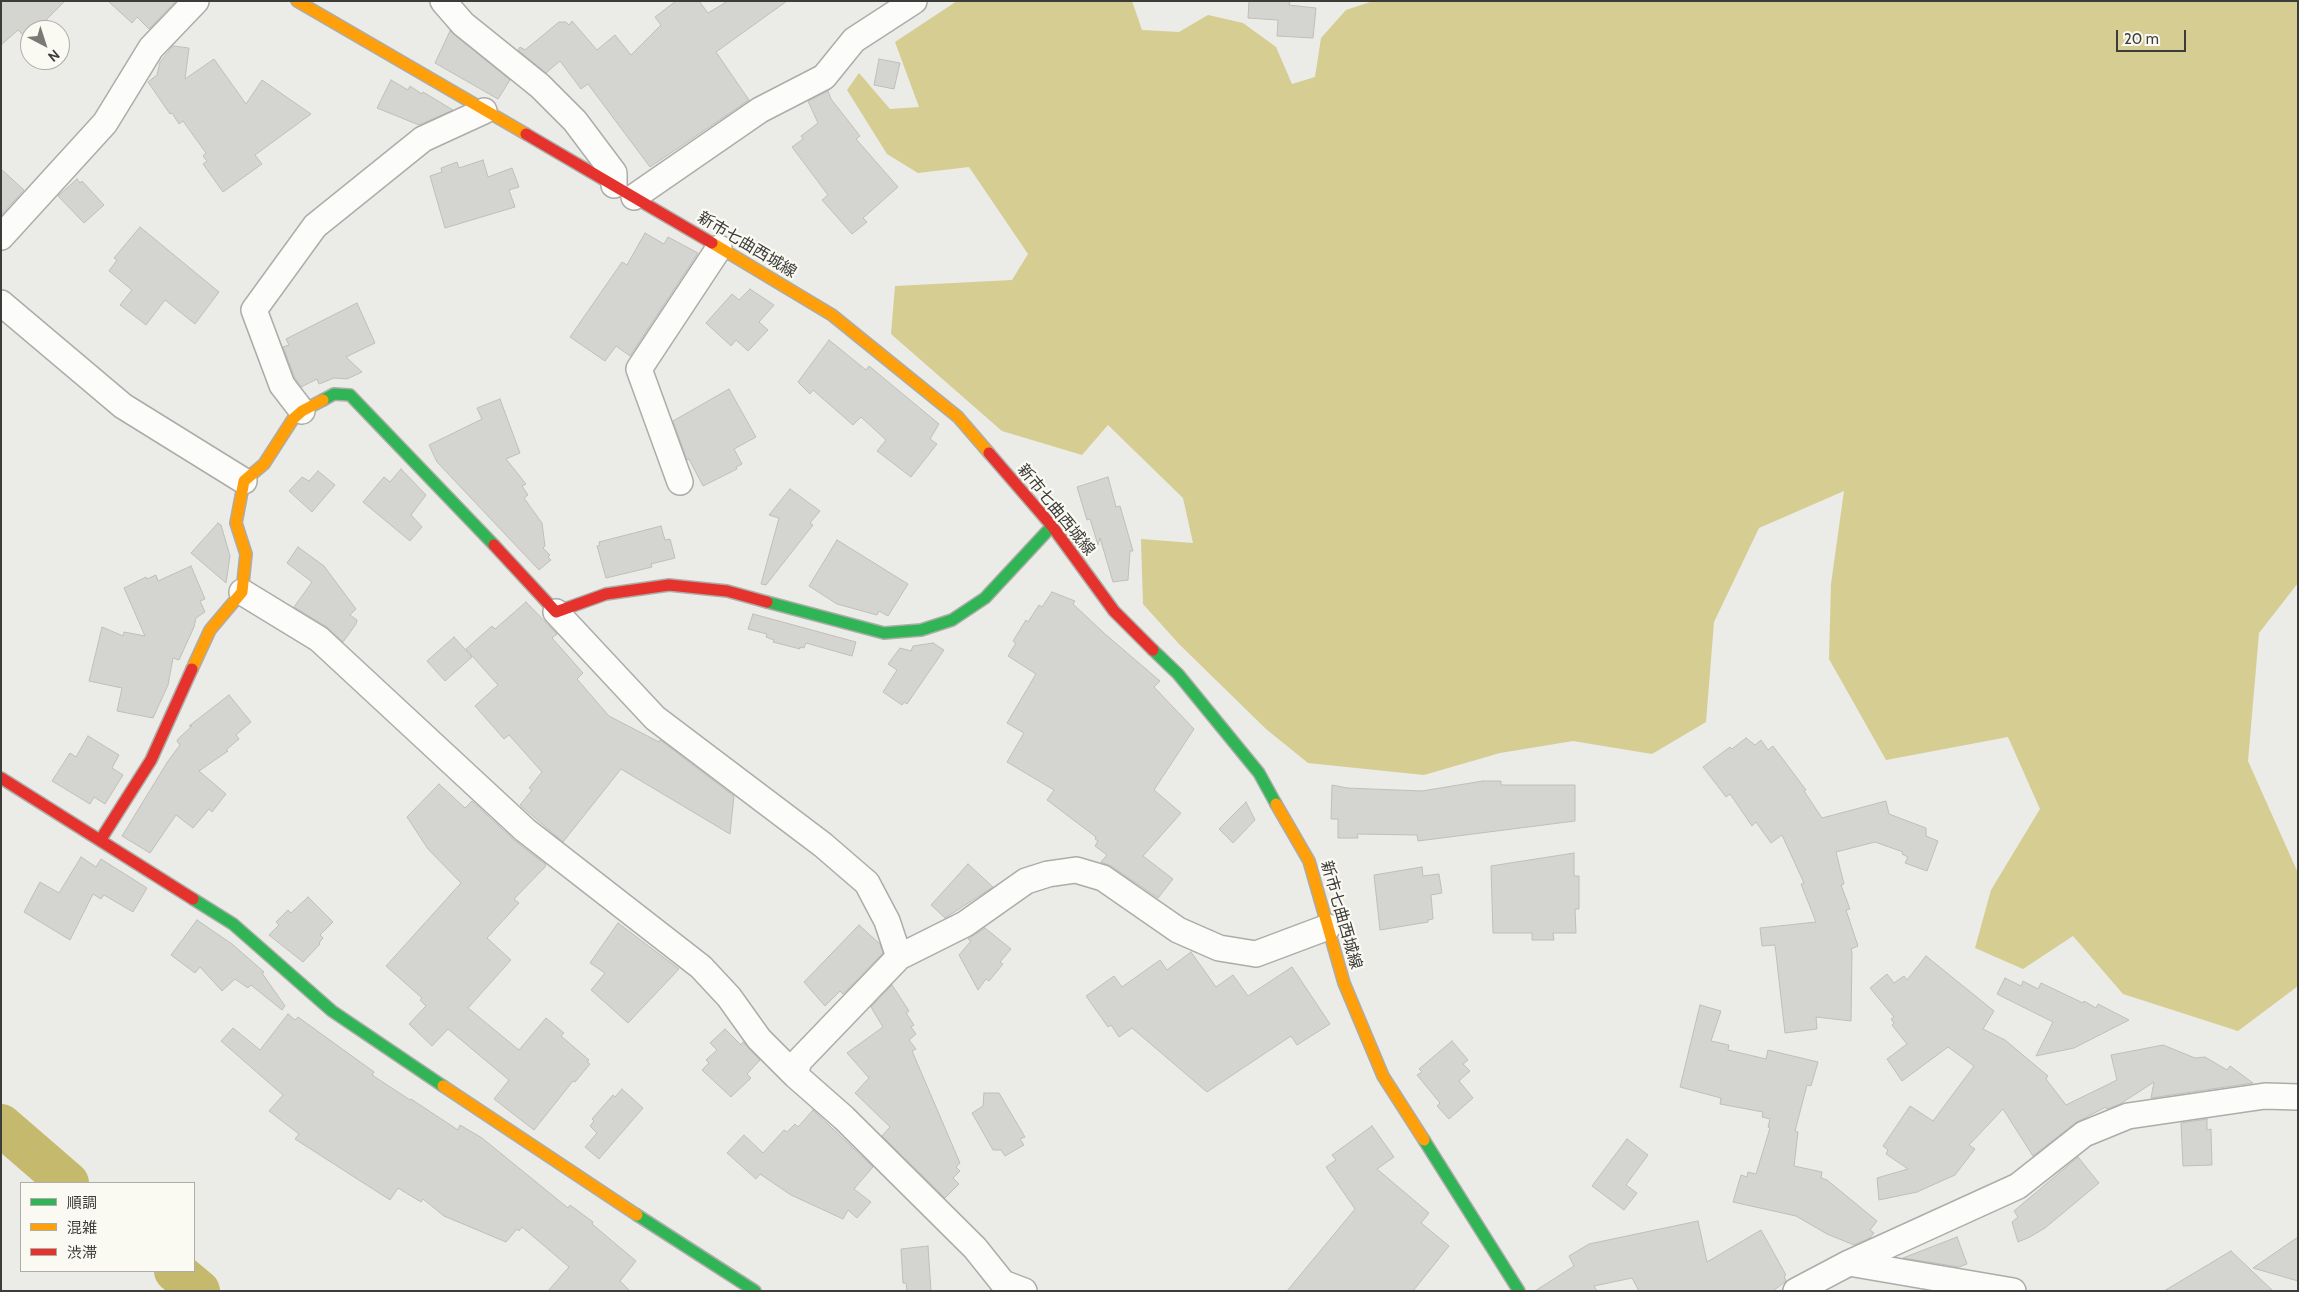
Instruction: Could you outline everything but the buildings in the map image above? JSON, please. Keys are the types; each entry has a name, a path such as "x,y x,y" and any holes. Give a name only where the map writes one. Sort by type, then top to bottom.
{"street":[{"path":"1,237 105,123 151,48 196,1"},
{"name":"新市七曲西城線","path":"297,1 624,191 832,315 958,417 1052,526 1114,611 1178,674 1259,773 1309,861 1344,983 1383,1076 1519,1291"},
{"path":"443,1 463,24 540,86 576,121 614,173 624,191 760,110 824,77 854,40 914,1"},
{"path":"302,411 282,385 254,310 315,226 424,139 484,110"},
{"path":"680,482 639,369 719,248"},
{"path":"1,303 123,406 244,481"},
{"path":"101,839 151,760 210,630 242,592 246,554 236,523 244,481 264,464 293,419 302,411 334,394 350,394 448,495 655,718 823,844 867,883 887,921 899,957"},
{"path":"556,612 606,594 669,586 727,591 884,633 921,630 952,620 985,598 1052,526"},
{"path":"242,592 318,639 525,830 701,967 728,997 759,1039 795,1075 844,1118 969,1242 1003,1283 1024,1291"},
{"path":"1,778 101,839 233,924 332,1011 524,1142 754,1291"},
{"path":"795,1075 799,1061 899,957 965,924 1026,881 1048,874 1076,870 1103,878 1178,930 1219,948 1256,954 1328,928"},
{"path":"1796,1291 1849,1263 2018,1186 2084,1134 2128,1116 2264,1096 2298,1097"},
{"path":"1849,1263 1986,1284 2013,1291"}],"shaded area":[{"path":"957,1 1132,1 1142,30 1179,32 1208,15 1243,23 1276,47 1292,84 1315,77 1321,38 1346,10 1373,1 2298,1 2298,583 2259,633 2248,761 2298,873 2298,986 2238,1031 2123,994 2073,936 2023,969 1975,948 1991,890 2040,809 2008,737 1886,760 1829,659 1831,584 1844,491 1759,528 1714,622 1706,722 1652,754 1573,741 1500,753 1424,775 1308,763 1266,729 1179,644 1143,604 1141,539 1193,543 1183,498 1108,425 1082,455 1002,431 891,334 895,286 1012,280 1028,254 969,167 918,173 887,154 847,90 859,73 890,109 919,107 895,42"}],"waterway":[{"path":"1,1125 67,1182"},
{"path":"176,1272 199,1291"}],"traffic: fast":[{"path":"323,400 334,394 350,395 494,545"},
{"path":"767,602 884,633 921,630 952,620 985,598 1052,526"},
{"path":"1153,650 1178,674 1259,773 1276,804"},
{"path":"193,899 233,924 332,1011 443,1086"},
{"path":"1424,1140 1519,1291"},
{"path":"637,1215 755,1291"}],"traffic: slow":[{"path":"297,1 526,134"},
{"path":"712,243 832,315 958,417 989,453"},
{"path":"192,669 210,630 242,592 246,554 236,523 244,481 264,464 293,419 302,411 323,400"},
{"path":"1276,804 1309,861 1344,983 1383,1076 1424,1140"},
{"path":"443,1086 637,1215"}],"traffic: jam":[{"path":"526,134 712,243"},
{"path":"989,453 1052,526 1114,611 1153,650"},
{"path":"494,545 556,612 606,594 669,585 727,591 767,602"},
{"path":"101,839 151,760 192,669"},
{"path":"1,778 193,899"}]}
